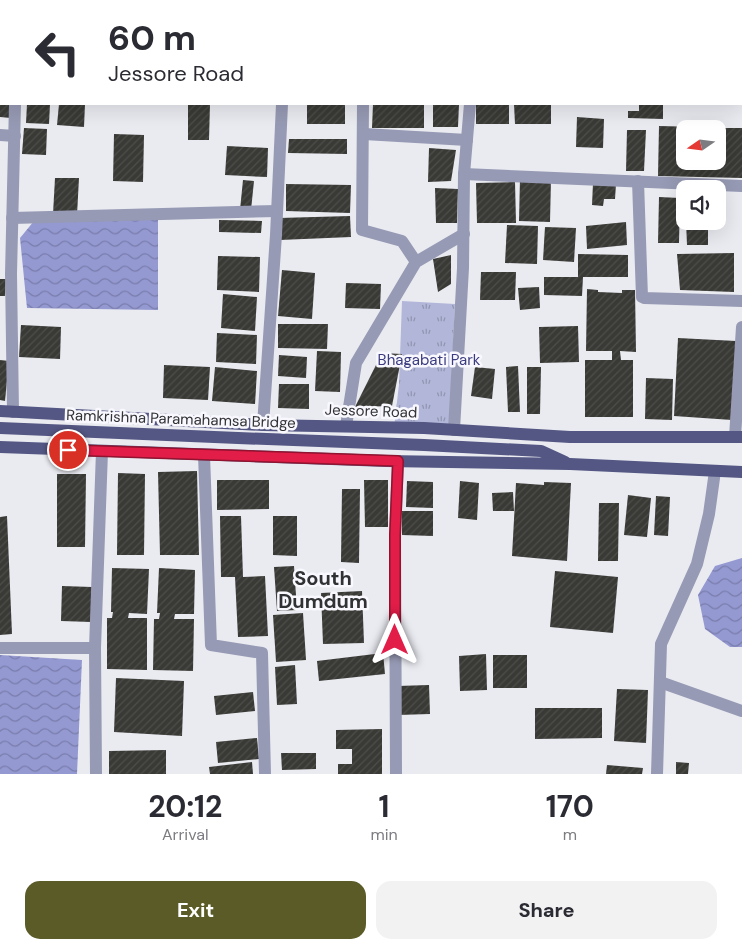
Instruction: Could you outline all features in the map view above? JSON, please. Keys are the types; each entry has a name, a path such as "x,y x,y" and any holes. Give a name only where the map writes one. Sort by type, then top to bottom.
{"main road":[{"name":"Jessore Road","path":"0,411 264,425 454,430 570,437 739,437"},
{"name":"Ramkrishna Paramahamsa Bridge","path":"0,428 424,444 541,451"},
{"path":"541,451 570,437"},
{"path":"0,447 398,461 570,464 742,472"},
{"path":"541,451 570,464"}],"street":[{"path":"13,412 11,274 15,105"},
{"path":"264,425 282,105"},
{"path":"363,105 362,230 402,241 416,262"},
{"path":"454,430 463,268 464,174 470,105"},
{"path":"364,134 467,140"},
{"path":"0,136 15,136"},
{"path":"464,174 742,186"},
{"path":"638,181 642,297 742,302"},
{"path":"12,218 277,211"},
{"path":"346,426 356,363 416,262 464,234"},
{"path":"739,437 742,327"},
{"path":"96,774 95,648 102,451"},
{"path":"204,455 211,645 262,653 265,774"},
{"path":"396,774 395,535 398,461"},
{"path":"657,774 661,644 696,564 709,514 715,471"},
{"path":"0,648 95,648"},
{"path":"660,682 742,710"}],"green space":[{"name":"Bhagabati Park","path":"402,301 455,304 449,430 394,428 399,384"}],"water":[{"path":"158,218 158,310 27,308 20,238 34,221"},
{"path":"742,558 742,647 730,647 705,629 698,595 715,566"},
{"path":"0,655 82,660 77,774 0,774"}],"building":[{"path":"0,105 13,105 11,118 0,117"},
{"path":"27,105 50,105 49,124 26,123"},
{"path":"59,105 85,105 84,127 57,125"},
{"path":"188,105 210,105 209,140 188,140"},
{"path":"307,105 345,105 345,124 307,124"},
{"path":"373,105 424,105 424,128 372,128"},
{"path":"433,105 459,105 458,127 433,127"},
{"path":"476,105 509,105 509,124 476,124"},
{"path":"514,105 551,105 551,124 515,124"},
{"path":"639,105 663,105 663,119 628,118 628,111 639,111"},
{"path":"577,117 604,119 603,148 576,147"},
{"path":"659,126 676,126 676,170 726,170 726,128 742,128 742,178 658,176"},
{"path":"24,128 47,129 46,155 22,154"},
{"path":"627,130 646,130 644,171 626,171"},
{"path":"114,134 144,135 143,182 113,181"},
{"path":"289,139 347,139 347,154 288,153"},
{"path":"227,146 268,148 267,177 225,175"},
{"path":"429,148 456,150 451,181 428,182"},
{"path":"55,178 79,178 77,215 53,214"},
{"path":"520,178 551,179 550,222 519,221"},
{"path":"243,180 254,181 251,210 240,210"},
{"path":"515,182 516,223 477,223 476,183"},
{"path":"593,183 616,184 615,199 604,199 603,206 592,205"},
{"path":"286,184 351,185 350,213 286,211"},
{"path":"435,188 458,189 457,223 436,223"},
{"path":"659,197 676,198 676,230 679,230 679,243 658,243"},
{"path":"350,216 351,237 280,240 279,218"},
{"path":"219,220 262,221 261,233 219,232"},
{"path":"626,222 627,245 587,249 586,226"},
{"path":"507,225 538,226 537,264 505,263"},
{"path":"545,227 576,228 574,262 543,260"},
{"path":"686,230 708,230 708,245 687,245"},
{"path":"734,253 734,292 680,290 677,254"},
{"path":"578,254 628,255 628,277 583,277 582,296 544,295 544,277 578,277"},
{"path":"451,255 451,284 438,292 433,259"},
{"path":"218,256 260,257 259,292 217,290"},
{"path":"282,270 315,273 312,319 278,316"},
{"path":"481,272 516,272 515,300 480,300"},
{"path":"0,279 6,279 5,296 0,296"},
{"path":"346,283 381,284 380,309 345,308"},
{"path":"539,287 540,308 520,310 518,288"},
{"path":"587,289 598,290 598,292 622,293 622,290 635,290 636,352 620,351 621,360 633,360 633,417 585,417 585,360 612,360 612,351 586,351"},
{"path":"223,294 257,297 255,331 221,328"},
{"path":"278,324 328,324 327,349 278,348"},
{"path":"21,325 61,327 60,359 19,357"},
{"path":"578,326 579,362 540,363 539,327"},
{"path":"217,333 257,335 256,364 216,362"},
{"path":"678,338 736,341 732,420 674,416"},
{"path":"317,351 341,352 340,392 315,391"},
{"path":"382,353 402,354 392,406 355,407"},
{"path":"279,355 307,357 306,378 278,376"},
{"path":"0,360 9,361 5,401 0,400"},
{"path":"164,365 210,367 208,400 163,398"},
{"path":"518,366 520,412 508,412 506,367"},
{"path":"215,367 257,371 255,404 212,401"},
{"path":"475,367 495,369 492,399 471,396"},
{"path":"527,367 541,367 540,414 527,414"},
{"path":"646,378 673,379 672,420 645,419"},
{"path":"279,384 309,384 309,409 278,408"},
{"path":"197,471 199,555 160,555 158,472"},
{"path":"118,473 145,474 144,555 117,555"},
{"path":"57,474 86,474 85,547 57,547"},
{"path":"217,480 269,480 269,509 217,510"},
{"path":"364,480 388,480 388,527 365,527"},
{"path":"407,481 433,482 433,508 406,507"},
{"path":"460,481 479,483 477,520 458,518"},
{"path":"544,482 571,483 567,561 512,556 516,483 544,485"},
{"path":"342,489 360,489 359,563 341,562"},
{"path":"513,492 514,511 493,511 492,493"},
{"path":"628,495 651,498 647,537 624,535"},
{"path":"656,496 670,497 668,536 654,535"},
{"path":"599,503 619,503 618,561 598,561"},
{"path":"402,511 433,511 433,536 402,535"},
{"path":"7,516 12,634 0,635 0,517"},
{"path":"220,516 241,516 243,577 265,576 268,636 238,637 235,577 221,577"},
{"path":"273,516 297,516 297,556 273,555"},
{"path":"294,566 297,610 277,611 274,567"},
{"path":"112,568 149,569 147,614 129,613 128,618 147,618 147,670 107,669 107,618 112,618 113,612 111,612"},
{"path":"159,568 195,570 194,614 175,614 174,619 194,619 193,671 153,670 154,619 159,619 160,613 157,613"},
{"path":"555,571 618,577 613,633 550,627"},
{"path":"62,586 92,587 91,622 61,621"},
{"path":"362,591 364,643 323,644 321,593"},
{"path":"303,613 306,660 276,662 273,615"},
{"path":"383,653 385,674 319,681 317,661"},
{"path":"486,654 487,690 460,691 459,656"},
{"path":"493,655 527,655 527,688 493,688"},
{"path":"295,665 297,704 277,705 275,667"},
{"path":"116,678 184,681 182,736 114,732"},
{"path":"429,685 430,714 398,715 397,686"},
{"path":"617,689 648,690 646,743 614,741"},
{"path":"253,692 255,711 216,715 214,696"},
{"path":"535,708 602,708 602,738 535,739"},
{"path":"382,729 382,774 338,774 338,764 352,764 352,749 336,749 336,730"},
{"path":"257,738 259,759 218,763 216,742"},
{"path":"166,750 166,774 109,774 109,751"},
{"path":"281,753 316,753 316,769 282,770"},
{"path":"252,762 253,774 210,774 209,767"},
{"path":"676,762 689,763 688,774 676,774"},
{"path":"607,765 643,768 642,774 606,774"}],"district":[{"name":"South Dumdum","path":"323,590"}],"route":[{"path":"68,450 398,461 395,535 395,640"}]}
